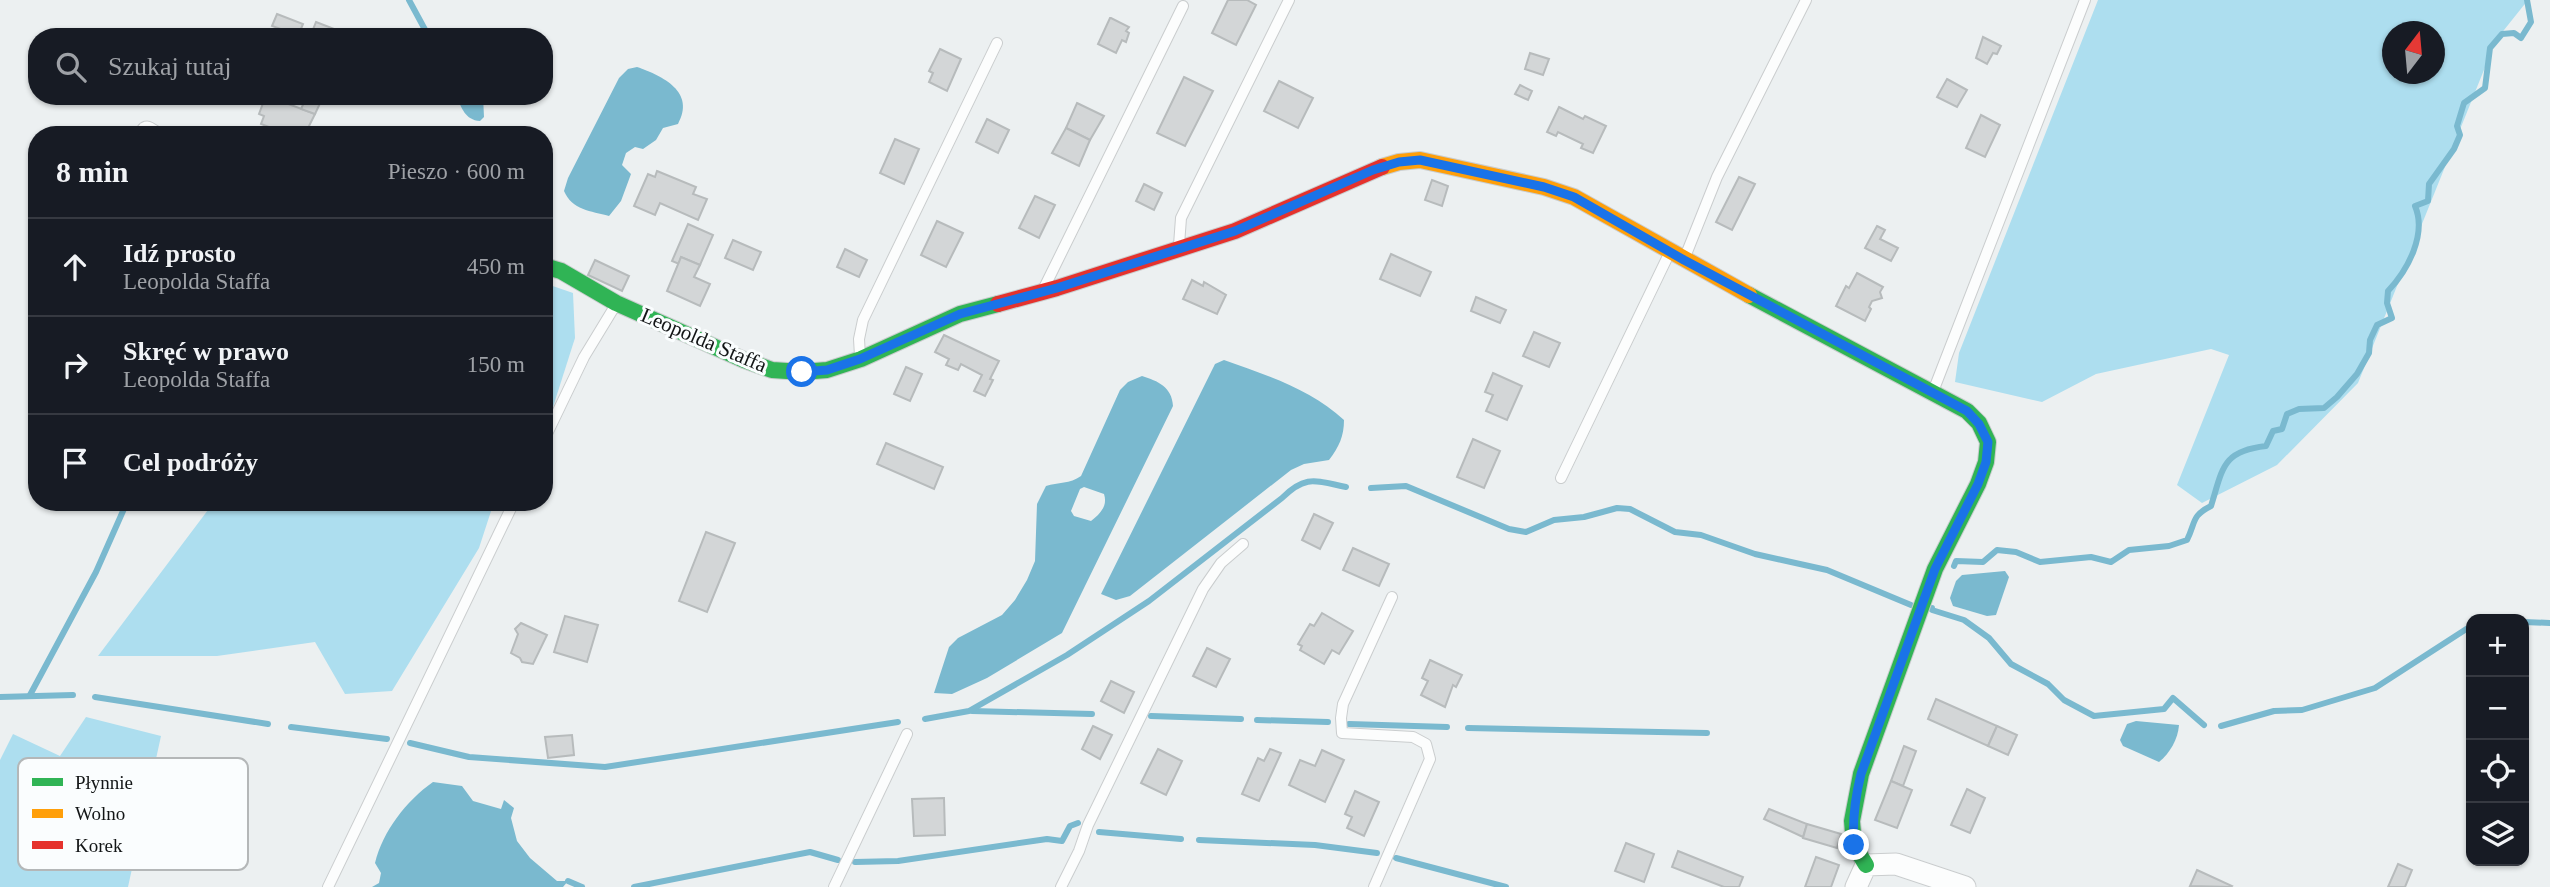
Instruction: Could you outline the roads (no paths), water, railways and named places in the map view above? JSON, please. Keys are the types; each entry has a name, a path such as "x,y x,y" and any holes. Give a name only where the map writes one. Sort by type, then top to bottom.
{"street":[{"name":"Leopolda Staffa","path":"553,268 616,303 744,360 772,370 802,372 827,370 860,359 960,314 1041,292 1235,231 1373,170 1399,162 1420,160 1544,187 1574,197 1677,256 1967,411 1979,424 1988,442 1986,462 1978,484 1935,569 1861,774 1852,821 1854,845 1867,865"},
{"path":"1856,887 1867,865 1896,864 1965,887"}],"lane":[{"path":"1179,248 1181,218 1289,0"},
{"path":"1561,478 1806,0"},
{"path":"1932,393 2085,0"},
{"path":"1041,292 1183,5"},
{"path":"860,359 859,339 863,320 997,43"},
{"path":"553,421 584,357 616,303"},
{"path":"328,887 510,511"},
{"path":"1061,887 1203,589 1222,563 1243,544"},
{"path":"1374,887 1430,759 1426,744 1413,737 1342,733 1343,704 1392,597"},
{"path":"834,887 907,734"}],"waterway":[{"path":"409,0 424,28"},
{"path":"1954,566 1956,561 1983,562 1997,550 2016,552 2040,562 2091,557 2111,562 2129,550 2169,546 2187,540 2197,516 2211,506 2222,472 2232,457 2251,448 2266,446 2273,431 2282,429 2287,414 2299,409 2324,408 2337,397 2357,374 2369,353 2370,340 2377,325 2392,318 2387,303 2388,291 2414,251 2419,228 2415,206 2428,201 2429,184 2454,149 2460,135 2457,126 2464,103 2485,88 2490,48 2502,34 2514,33 2521,38 2531,22 2527,0"},
{"path":"925,719 969,711 1067,655 1149,601 1298,485 1312,481 1346,487"},
{"path":"1371,488 1406,486 1509,529 1526,532 1554,520 1584,517 1617,508 1630,509 1675,532 1701,535 1755,554 1827,570 1911,605"},
{"path":"30,695 96,572 123,511"},
{"path":"1932,608 1964,620 1989,638 2011,664 2048,684 2064,700 2094,716 2164,709 2173,698 2204,725"},
{"path":"2529,622 2550,623"},
{"path":"2221,726 2274,711 2302,710 2375,688 2466,629"},
{"path":"0,697 73,695"},
{"path":"95,697 268,724"},
{"path":"972,711 1092,714"},
{"path":"1151,716 1241,719"},
{"path":"1257,720 1328,722"},
{"path":"410,743 469,757 605,767 898,722"},
{"path":"1349,724 1447,727"},
{"path":"291,727 387,739"},
{"path":"1468,728 1707,733"},
{"path":"855,862 898,861 1047,839 1062,841 1070,826 1078,823"},
{"path":"1099,832 1181,839"},
{"path":"1199,840 1315,845 1377,853"},
{"path":"634,887 810,852 838,860"},
{"path":"1396,858 1506,887"},
{"path":"568,881 582,887"}]}
